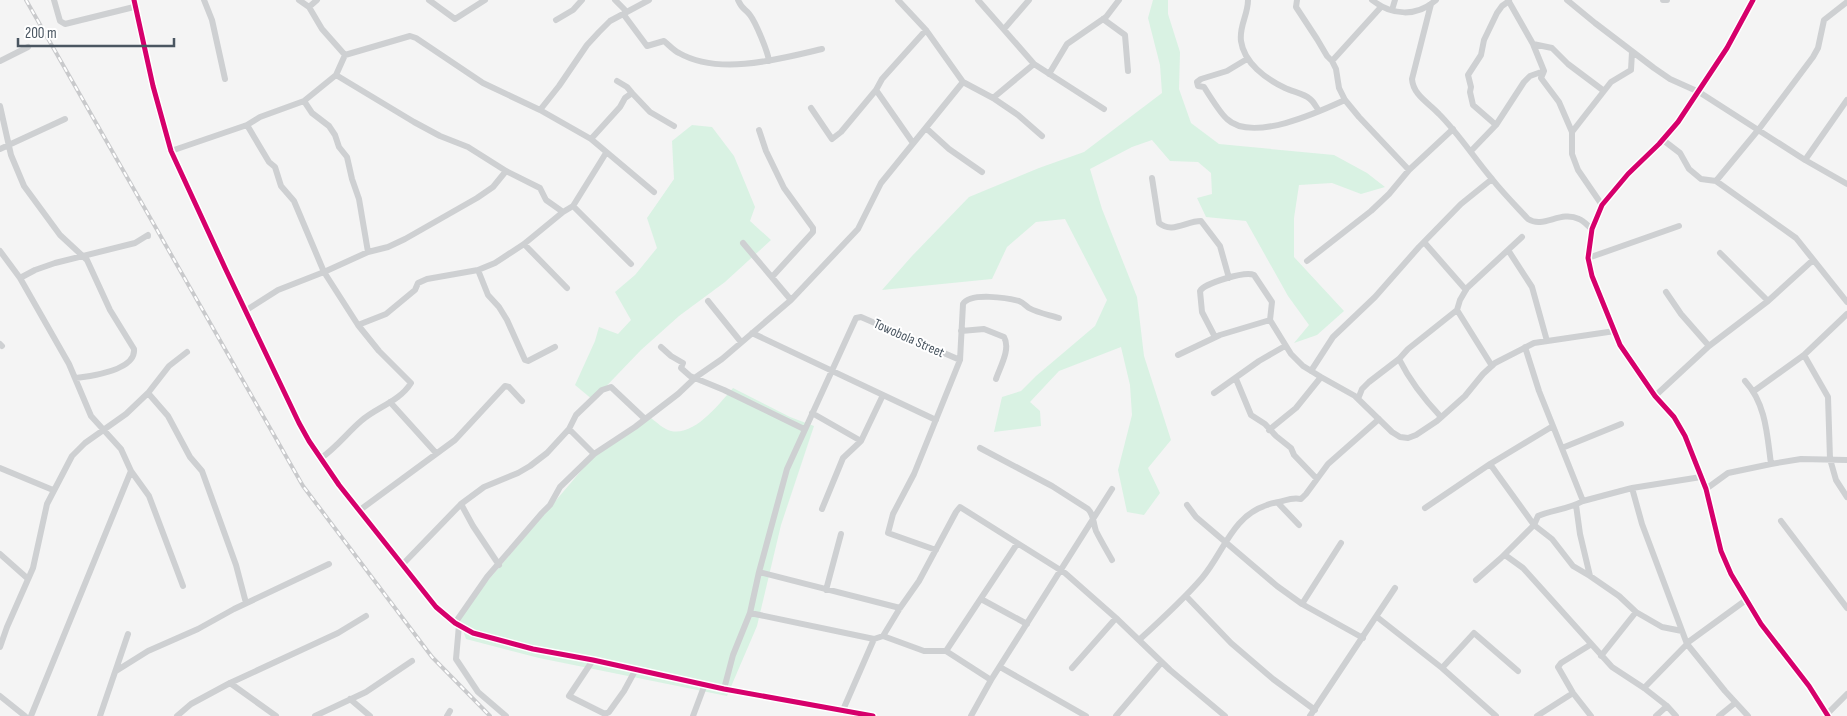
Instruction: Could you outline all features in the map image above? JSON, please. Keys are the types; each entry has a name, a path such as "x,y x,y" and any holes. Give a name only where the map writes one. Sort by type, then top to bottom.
{"street":[{"path":"54,0 60,21 65,24 134,4 158,106 171,150 245,311 302,428 321,458 436,607 457,624 473,633 533,649 594,660 724,689 873,716"},
{"path":"204,0 212,20 225,80"},
{"path":"299,0 309,7 322,29 345,55"},
{"path":"309,7 318,0"},
{"path":"429,0 455,19 485,0"},
{"path":"556,20 573,10 582,0"},
{"path":"615,0 625,10 624,15 647,46 664,41 678,53 698,61 728,64 769,61 822,49"},
{"path":"540,110 587,45 610,22 649,0"},
{"path":"738,0 742,8 749,13 756,26 769,61"},
{"path":"898,0 926,30 963,82 993,98 1018,115 1042,136"},
{"path":"978,0 1034,64 1104,108"},
{"path":"1004,29 1029,0"},
{"path":"1049,74 1067,44 1103,19 1119,0"},
{"path":"1248,0 1248,10 1242,21 1240,34 1247,59 1274,82 1310,98 1319,111"},
{"path":"1297,0 1296,7 1318,38 1336,69 1339,88 1345,100 1408,170"},
{"path":"1372,0 1381,7 1412,12 1421,10 1433,2"},
{"path":"1392,10 1395,0"},
{"path":"1753,0 1727,48 1678,122 1663,140 1628,174 1602,205 1592,229 1588,258 1592,276 1620,345 1655,396 1674,417 1686,436 1706,489 1721,551 1746,600 1761,624 1809,686 1827,715 1847,694"},
{"path":"1496,124 1474,105 1468,75 1481,55 1484,40 1497,14 1502,6 1509,1 1533,44 1544,71 1541,78 1559,102 1572,132 1572,154 1578,170 1602,205"},
{"path":"1569,1 1632,52 1670,79 1699,92 1805,160 1846,181"},
{"path":"1433,2 1412,79 1413,87 1417,93 1453,129 1492,179 1528,219 1534,223 1539,223 1553,218 1572,217 1580,219 1592,229"},
{"path":"1716,181 1813,57 1818,48 1824,20 1847,2"},
{"path":"1332,61 1381,7"},
{"path":"1103,19 1125,35 1128,71"},
{"path":"811,108 832,138 841,132 876,90 882,79 926,30"},
{"path":"171,150 247,125 260,117 304,101 336,74 345,55 410,36 483,84 540,110 591,139 654,192"},
{"path":"1533,44 1552,48 1568,64 1604,91"},
{"path":"0,61 28,47"},
{"path":"1572,132 1611,82 1631,70 1632,52"},
{"path":"1247,59 1227,70 1201,78 1197,82 1198,86 1204,87 1226,119 1246,129 1276,125 1345,100"},
{"path":"993,98 1034,64"},
{"path":"1471,151 1496,124 1524,82 1530,76 1544,71"},
{"path":"336,74 389,108 440,136 468,147 506,171 540,188 546,200 563,212"},
{"path":"617,81 627,87 650,112 674,126"},
{"path":"506,716 478,692 456,659 457,624 487,577 549,507 560,487 594,454 678,394 791,300 858,229 881,183 963,82"},
{"path":"876,90 913,143"},
{"path":"591,139 620,107 624,98 632,93"},
{"path":"1805,160 1847,100"},
{"path":"304,101 312,113 329,126 335,135 339,147 347,157 352,179 360,199 368,252"},
{"path":"0,106 8,145 24,186 60,235 84,256 90,265 110,310 124,330 135,352 133,357 121,367 76,378"},
{"path":"0,149 65,119"},
{"path":"247,125 269,162 275,167 281,186 294,201 324,272 358,325 379,351 411,383 405,392 362,420 336,448 321,458"},
{"path":"926,128 949,149 982,172"},
{"path":"1307,261 1371,211 1389,194 1408,170 1453,129"},
{"path":"759,130 766,151 784,188 813,228 813,232 772,277"},
{"path":"1663,140 1680,153 1689,169 1701,179 1716,181 1796,238 1847,302"},
{"path":"358,325 386,314 415,290 418,283 427,279 478,270 495,263 524,244 573,206 606,153"},
{"path":"245,311 278,290 368,252 388,247 477,198 492,187 506,171"},
{"path":"1152,178 1159,223 1165,228 1171,229 1201,221 1220,246 1230,278"},
{"path":"1311,371 1333,337 1375,296 1461,204 1492,179"},
{"path":"573,206 631,264"},
{"path":"1588,258 1679,226"},
{"path":"20,278 43,266 135,242 148,236"},
{"path":"1358,399 1362,389 1368,382 1399,359 1408,349 1457,310 1466,290 1522,237"},
{"path":"1424,242 1466,290"},
{"path":"743,243 791,300"},
{"path":"524,244 567,288"},
{"path":"1508,250 1532,287 1547,341"},
{"path":"0,251 20,278 76,378 90,416 121,449 131,471 149,496 183,586"},
{"path":"1720,253 1768,300"},
{"path":"1655,396 1709,346 1768,300 1813,260"},
{"path":"478,270 488,295 507,320 525,360 528,361 555,347"},
{"path":"1215,337 1202,312 1200,291 1203,286 1246,274 1254,275 1272,302 1270,320 1290,354 1311,371 1345,389 1392,432 1400,437 1408,438 1416,435 1441,417 1465,396 1492,366 1525,347 1534,343 1615,331"},
{"path":"1666,292 1681,314 1709,346"},
{"path":"936,550 888,533 893,514 914,474 960,360 963,304 972,298 993,297 1018,301 1030,308 1059,318"},
{"path":"708,301 741,342"},
{"path":"1457,310 1492,366"},
{"path":"1754,391 1804,355 1847,314"},
{"name":"Towobola Street","path":"833,371 858,317 960,360"},
{"path":"1178,355 1215,337 1270,320"},
{"path":"961,330 984,329 1004,337 1007,341 1006,351 996,379"},
{"path":"752,333 936,420"},
{"path":"1214,393 1259,361 1285,346"},
{"path":"661,347 671,356 683,362 681,368 690,376 724,390 804,429"},
{"path":"1525,347 1539,391 1583,501"},
{"path":"0,647 6,627 33,568 43,517 53,490 72,456 85,443 133,408 148,394 169,366 187,352"},
{"path":"1804,355 1828,397 1830,459 1836,480 1847,497"},
{"path":"1399,359 1409,379 1441,417"},
{"path":"724,689 733,654 747,624 787,469 804,429 833,371"},
{"path":"1269,430 1296,408 1321,377"},
{"path":"1236,379 1251,415 1291,448 1316,479"},
{"path":"1745,381 1754,391 1763,410 1771,464"},
{"path":"360,510 455,440 505,386 509,387 522,401"},
{"path":"403,564 461,504 484,487 530,466 547,452 569,430 576,415 602,390 610,386 645,419"},
{"path":"148,394 168,416 190,457 202,471 236,565 246,604"},
{"path":"822,508 843,458 861,441 883,395"},
{"path":"390,402 436,453"},
{"path":"812,413 861,441"},
{"path":"1139,640 1186,596 1210,568 1232,530 1255,510 1268,504 1278,503 1293,497 1301,499 1328,464 1354,439 1379,419"},
{"path":"1562,448 1621,424"},
{"path":"1425,508 1490,464 1553,426"},
{"path":"569,430 594,454"},
{"path":"980,448 1052,486 1088,509 1093,514 1093,521 1097,532 1112,560"},
{"path":"1706,489 1728,473 1771,464 1801,459 1847,460"},
{"path":"1490,464 1534,525 1552,539 1573,566 1619,596 1636,612 1662,626 1682,631"},
{"path":"0,468 53,490"},
{"path":"31,716 131,471"},
{"path":"1476,580 1505,555 1534,525 1538,516 1549,511 1632,488 1701,477"},
{"path":"971,716 1112,488"},
{"path":"1632,488 1642,524 1687,643 1735,703 1748,716"},
{"path":"1278,503 1299,525"},
{"path":"461,504 473,526 499,564"},
{"path":"1187,505 1196,518 1276,586 1302,604 1363,638"},
{"path":"1576,505 1580,534 1590,576"},
{"path":"884,636 900,608 919,581 960,507 1061,572 1116,618 1161,663 1225,716"},
{"path":"1781,521 1847,608"},
{"path":"826,590 841,534"},
{"path":"1302,604 1341,543"},
{"path":"946,650 1018,544"},
{"path":"0,554 27,578"},
{"path":"1505,555 1523,568 1590,645 1612,667 1644,688 1667,706 1676,716"},
{"path":"116,671 148,651 198,629 329,564"},
{"path":"759,572 900,608"},
{"path":"1310,716 1395,588"},
{"path":"1186,596 1231,643 1273,679 1315,710"},
{"path":"980,598 1027,624"},
{"path":"1644,688 1687,643 1746,600"},
{"path":"1601,656 1636,612"},
{"path":"750,613 874,639 884,636 924,651 946,650 992,680"},
{"path":"177,716 191,704 230,683 338,633 366,616"},
{"path":"1377,617 1442,668 1496,716"},
{"path":"1072,668 1116,618"},
{"path":"0,622 6,627"},
{"path":"100,716 128,634"},
{"path":"1442,668 1474,634 1518,671"},
{"path":"844,710 874,639"},
{"path":"1590,645 1561,663 1558,667 1573,692 1591,716"},
{"path":"594,660 569,696 605,714 609,712 624,691 636,669"},
{"path":"315,716 366,692 412,661"},
{"path":"1116,716 1161,663"},
{"path":"1000,667 1086,716"},
{"path":"230,683 276,716"},
{"path":"693,716 705,684"},
{"path":"1537,716 1573,692"},
{"path":"0,696 25,716"},
{"path":"350,699 370,716"},
{"path":"1719,716 1735,703"},
{"path":"1656,716 1667,706"}],"green space":[{"path":"1153,0 1168,0 1168,14 1180,52 1179,89 1191,123 1219,144 1334,155 1367,173 1385,187 1361,194 1332,183 1299,185 1294,218 1294,257 1344,311 1317,335 1294,343 1309,325 1288,296 1246,221 1206,217 1197,198 1212,194 1211,173 1198,162 1170,161 1152,140 1132,147 1090,169 1102,209 1137,297 1144,356 1171,440 1148,468 1160,493 1144,515 1127,512 1118,470 1132,415 1130,385 1121,347 1059,371 1030,402 1040,411 1041,426 994,432 1002,397 1021,391 1095,326 1107,300 1065,219 1036,222 1007,247 992,279 882,290 969,197 1084,152 1162,93 1160,65 1148,18"},
{"path":"692,125 712,127 734,156 755,207 750,221 771,240 725,282 679,316 641,350 593,400 575,385 595,341 599,327 618,334 631,320 615,292 635,275 657,248 647,218 674,179 672,141"},
{"path":"733,388 790,417 814,426 781,525 757,626 727,696 539,658 466,639 458,616 591,459 651,418 663,428 671,431 689,429 706,417"}],"railway":[{"path":"26,0 303,486 432,657 490,716"}],"cycle path":[{"path":"134,0 153,86 171,151 299,423 339,485 436,607 455,623 473,633 533,649 593,660 724,689 873,716"},
{"path":"1753,0 1727,48 1678,122 1659,144 1628,174 1602,205 1592,229 1588,258 1592,276 1620,345 1655,396 1674,417 1685,436 1706,489 1721,551 1731,574 1761,624 1809,686 1828,716"}]}
